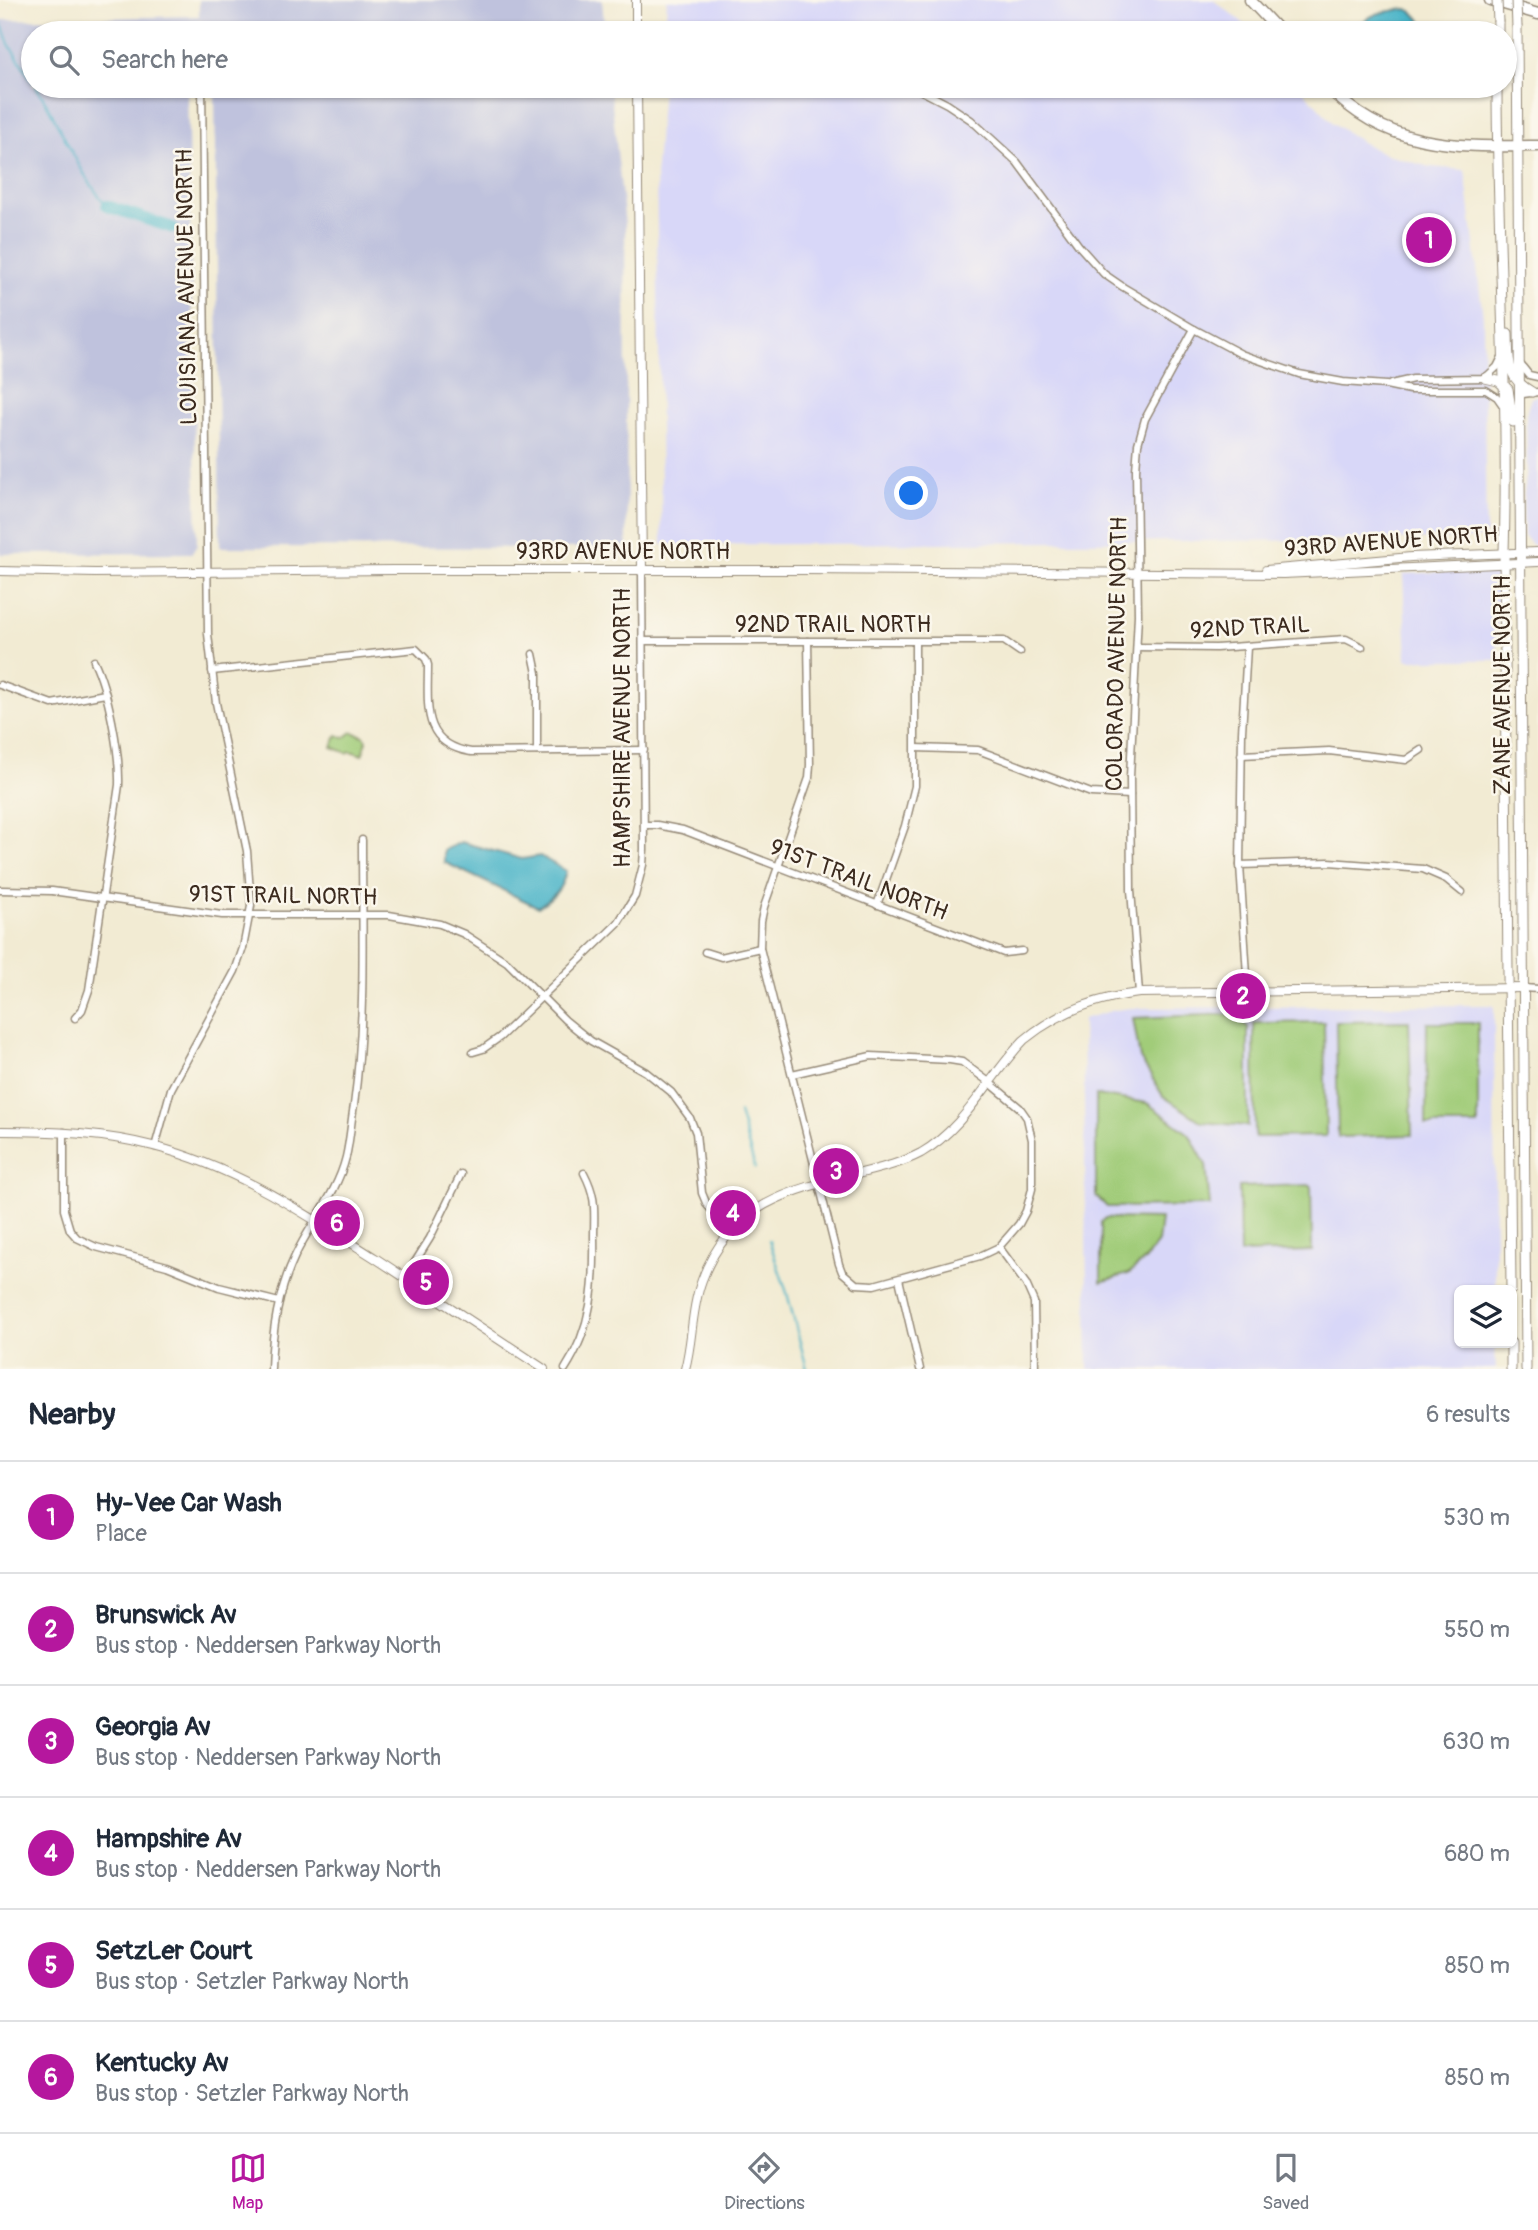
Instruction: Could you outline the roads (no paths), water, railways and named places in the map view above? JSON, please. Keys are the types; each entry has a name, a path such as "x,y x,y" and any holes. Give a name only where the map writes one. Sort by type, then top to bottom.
{"highway":[{"path":"1250,0 1270,21"},
{"path":"1490,0 1538,14"},
{"path":"1341,98 1361,115 1396,133 1435,144 1538,146"}],"main road":[{"path":"1497,0 1498,21"},
{"name":"ZANE AVENUE NORTH","path":"1516,0 1517,21"},
{"name":"ZANE AVENUE NORTH","path":"1497,98 1506,481 1504,552 1511,1285"},
{"name":"ZANE AVENUE NORTH","path":"1516,98 1526,1369"},
{"path":"1498,227 1512,373 1518,384 1535,392"},
{"path":"1485,378 1503,384 1511,396 1513,442 1519,472"},
{"path":"1511,1348 1511,1369"}],"street":[{"path":"636,0 636,21"},
{"name":"LOUISIANA AVENUE NORTH","path":"202,98 207,572"},
{"name":"HAMPSHIRE AVENUE NORTH","path":"472,1052 483,1049 500,1037 613,928 635,896 643,865 637,98"},
{"path":"935,98 971,120 1017,162 1079,246 1104,274 1123,288 1241,354 1299,374 1343,382 1386,385 1410,390 1486,390 1497,397 1504,407"},
{"name":"COLORADO AVENUE NORTH","path":"1139,993 1131,890 1130,794 1137,647 1138,444 1145,419 1194,328"},
{"path":"1386,385 1413,379 1485,378 1497,367 1503,354"},
{"path":"1518,361 1525,372 1538,377"},
{"path":"1519,398 1523,394 1535,392"},
{"name":"93RD AVENUE NORTH","path":"1246,573 1504,552 1538,552"},
{"name":"93RD AVENUE NORTH","path":"0,571 95,573 805,570 1283,574 1538,562"},
{"path":"155,1147 171,1089 235,971 250,915 251,882 247,851 216,703 208,634 207,572"},
{"name":"92ND TRAIL","path":"1137,647 1247,647 1346,639 1362,647"},
{"path":"792,1074 856,1059 886,1056 961,1062 1020,1108 1031,1128 1033,1177 1030,1199 1019,1224 999,1247 969,1260 899,1279 874,1285 856,1284 842,1272 760,948 761,921 805,791 810,765 808,640"},
{"name":"92ND TRAIL NORTH","path":"643,641 1004,642 1020,652"},
{"path":"877,905 911,806 915,786 915,642"},
{"path":"1247,647 1241,755 1241,865 1248,991"},
{"path":"212,671 416,649 426,659 429,719 433,730 450,746 471,752 644,750"},
{"path":"533,654 537,673 537,751"},
{"path":"75,1018 82,1010 89,990 120,771 105,694 94,661"},
{"path":"0,685 52,704 105,694"},
{"path":"916,748 978,750 1091,793 1130,794"},
{"path":"1241,755 1329,751 1406,760 1421,750"},
{"name":"91ST TRAIL NORTH","path":"644,825 657,824 683,830 1004,953 1022,951"},
{"path":"271,1369 272,1337 279,1302 295,1255 339,1177 349,1140 362,1036 362,840"},
{"path":"1241,865 1329,862 1423,869 1446,879 1462,892"},
{"name":"91ST TRAIL NORTH","path":"0,890 52,891 198,913 415,918 464,934 507,962 541,996"},
{"path":"705,952 721,957 760,948"},
{"path":"685,1369 694,1309 702,1280 713,1256 731,1232 749,1215 773,1199 819,1183 886,1167 921,1153 956,1125 1024,1040 1053,1018 1100,999 1139,993 1509,987 1538,989"},
{"path":"541,996 591,1041 646,1072 671,1092 690,1118 696,1133 702,1193 707,1205 731,1232"},
{"path":"0,1131 64,1132 155,1147 210,1165 247,1181 316,1220 544,1369"},
{"path":"64,1132 64,1210 70,1230 77,1238 96,1247 167,1266 219,1287 279,1302"},
{"path":"565,1369 582,1337 593,1292 594,1191 584,1173"},
{"path":"405,1278 430,1238 461,1174"},
{"path":"999,1247 1026,1284 1034,1302 1035,1369"},
{"path":"899,1279 920,1369"}],"water":[{"path":"1407,9 1422,21 1365,21 1384,12"},
{"path":"461,842 522,859 540,856 566,871 564,878 557,892 538,907 444,862 444,850"}],"waterway":[{"path":"0,20 9,44 21,63"},
{"path":"43,98 78,163 107,206"},
{"path":"107,206 173,228"},
{"path":"739,1113 755,1168"},
{"path":"769,1240 787,1293 807,1369"}],"place":[{"name":"Hy-Vee Car Wash","path":"1429,240"},
{"name":"Brunswick Av","path":"1243,996"},
{"name":"Georgia Av","path":"836,1171"},
{"name":"Hampshire Av","path":"733,1213"},
{"name":"Kentucky Av","path":"337,1223"},
{"name":"SetzLer Court","path":"426,1282"}]}
